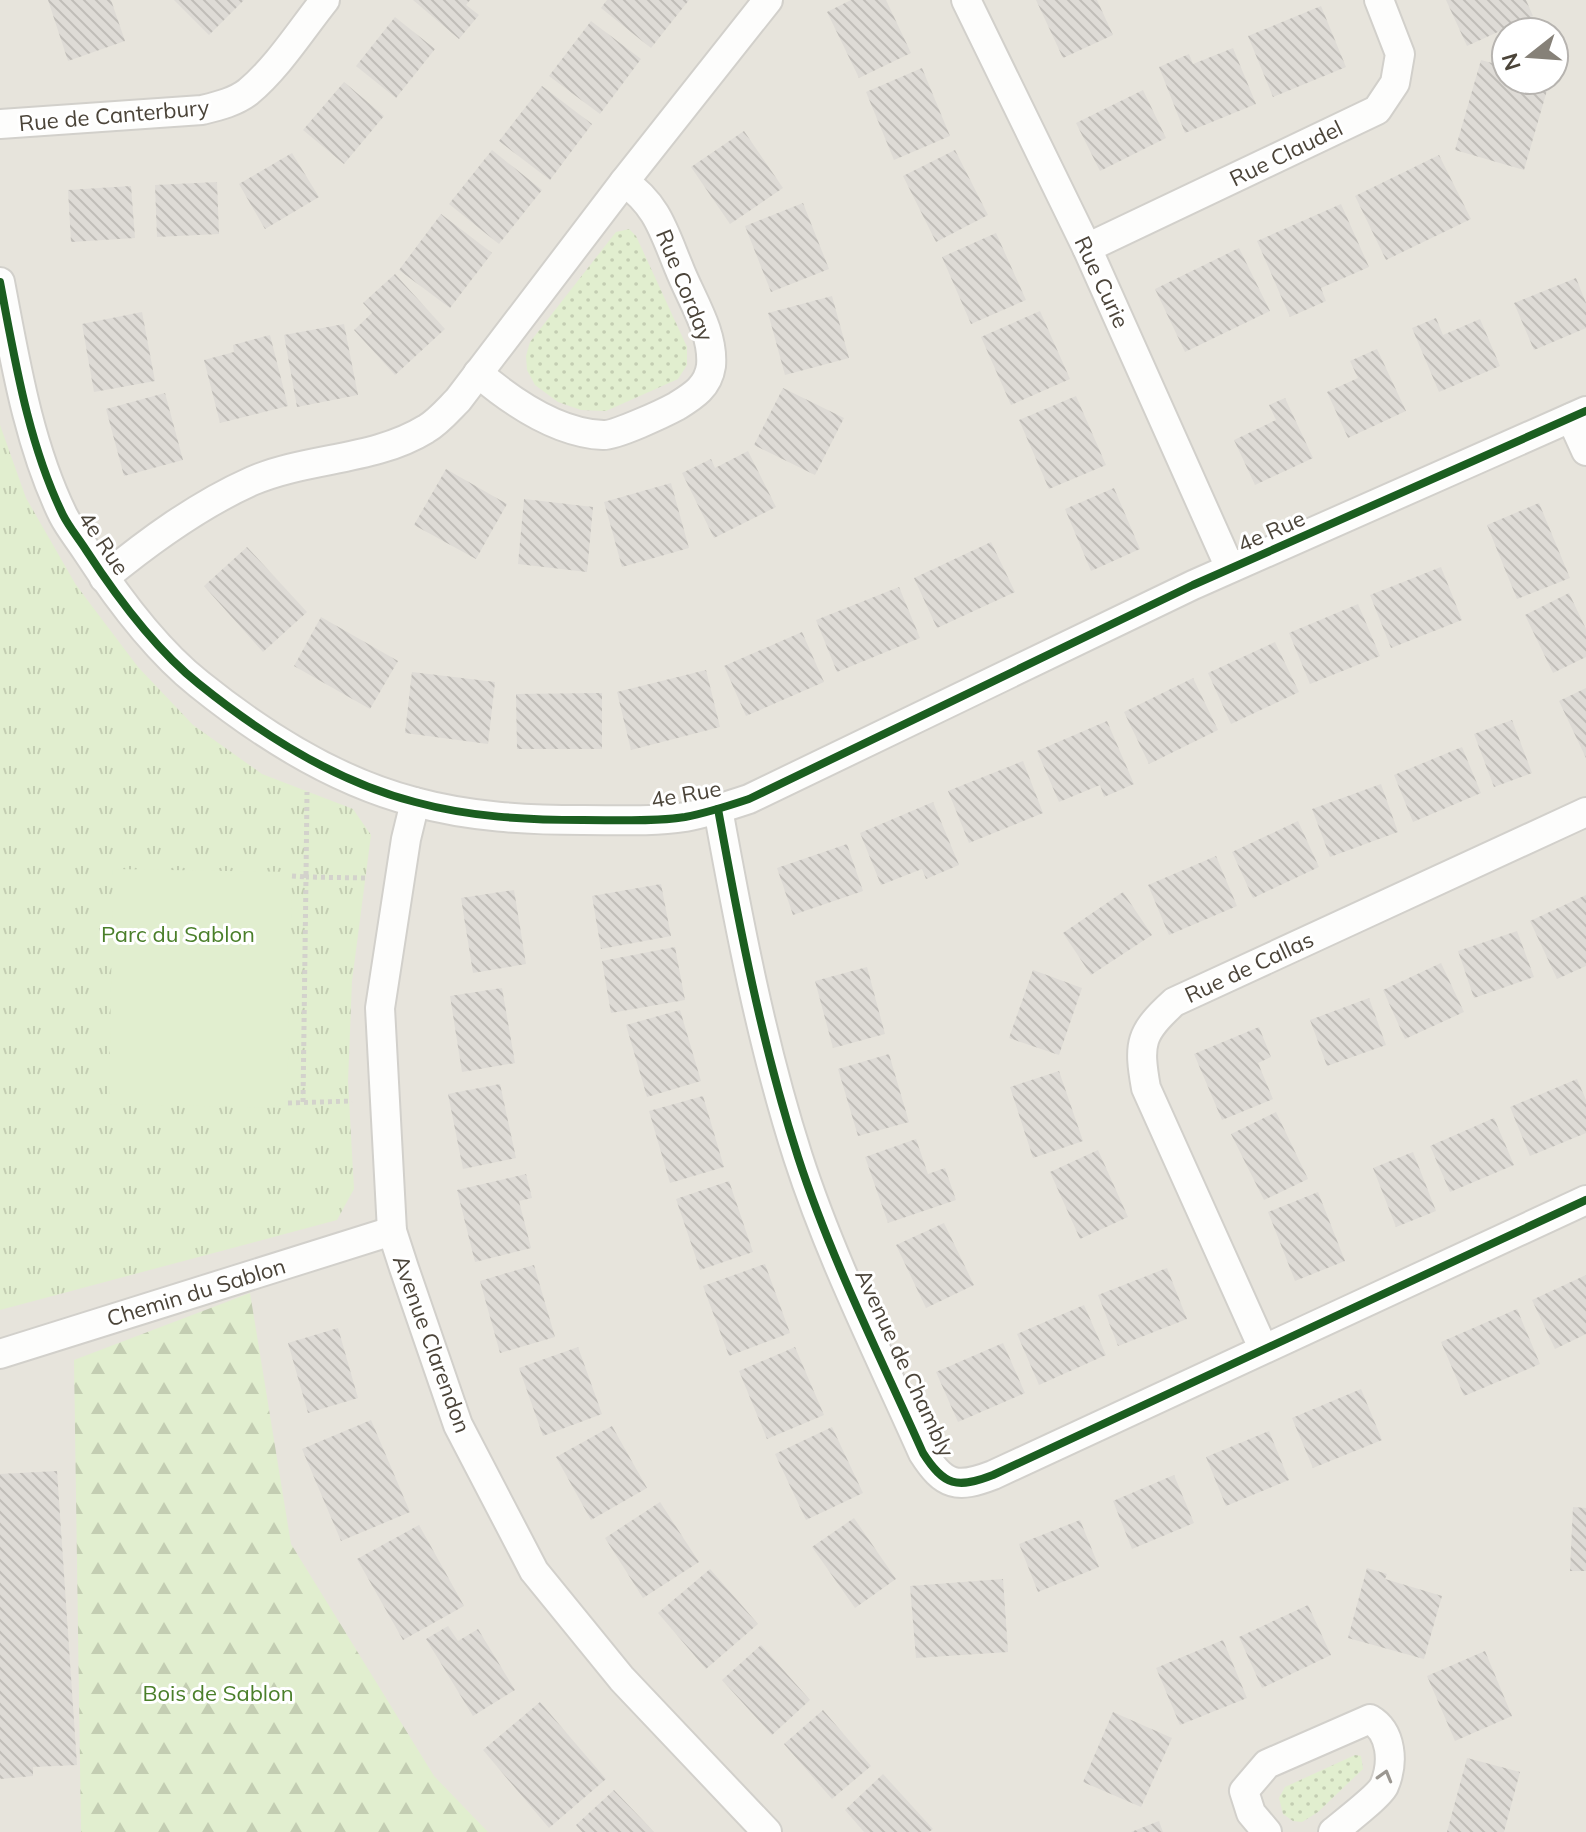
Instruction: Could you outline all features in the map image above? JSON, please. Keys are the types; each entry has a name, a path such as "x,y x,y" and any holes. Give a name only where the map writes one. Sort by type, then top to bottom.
{"street":[{"name":"Rue de Canterbury","path":"0,124 202,110 224,104 247,93 268,72 325,0"},
{"path":"104,578 189,516 253,481 298,467 382,449 430,427 458,400 768,0"},
{"name":"Rue Curie","path":"966,0 1087,248 1230,568"},
{"name":"Rue Claudel","path":"1087,248 1377,110 1395,83 1400,54 1379,0"},
{"name":"Rue Corday","path":"478,373 502,393 560,426 605,436 673,408 702,389 710,369 711,343 661,223 643,195 624,182"},
{"name":"4e Rue","path":"0,282 36,445 64,516 104,578 137,621 197,683 311,759 377,790 415,802 520,820 685,817 749,799 1230,568 1578,415"},
{"path":"1578,415 1586,451"},
{"name":"Avenue Clarendon","path":"415,802 406,839 380,1008 392,1231 458,1425 534,1571 622,1679 767,1832"},
{"name":"Avenue de Chambly","path":"718,809 756,993 799,1158 845,1278 923,1453 935,1472 946,1481 973,1483 1586,1200"},
{"name":"Rue de Callas","path":"1263,1348 1146,1088 1140,1051 1152,1022 1174,1002 1586,812"},
{"name":"Chemin du Sablon","path":"0,1354 392,1231"},
{"path":"1267,1832 1251,1813 1244,1791 1267,1764 1370,1719 1380,1725 1391,1752 1384,1787 1333,1832"}],"path":[{"path":"303,1102 307,792"},
{"path":"292,876 366,878"},
{"path":"288,1103 352,1101"}],"shaded area":[{"path":"0,0 1586,0 1586,1832 0,1832"}],"green space":[{"path":"629,229 636,236 687,347 687,365 678,379 606,411 581,410 558,402 535,385 527,370 526,356 530,342 616,232"},
{"name":"Parc du Sablon","path":"0,425 26,498 76,585 138,667 193,725 262,774 353,809 371,835 352,981 348,1082 354,1189 337,1220 0,1310"},
{"path":"113,869 292,872 287,1108 109,1104"},
{"name":"Bois de Sablon","path":"250,1293 291,1544 434,1776 488,1832 81,1832 74,1360"},
{"path":"1355,1755 1361,1756 1363,1769 1318,1812 1302,1822 1293,1821 1283,1814 1279,1798 1285,1787"}],"building":[{"path":"48,0 111,0 125,41 68,61"},
{"path":"174,0 244,0 209,35"},
{"path":"413,0 470,0 466,5 479,15 459,39"},
{"path":"607,0 689,0 651,48 601,8"},
{"path":"851,0 886,0 911,53 859,78 827,12"},
{"path":"1036,0 1097,0 1113,35 1063,58"},
{"path":"1446,0 1526,0 1533,16 1490,16 1490,36 1467,46"},
{"path":"1321,6 1346,67 1273,97 1248,36"},
{"path":"395,17 435,49 396,98 356,66"},
{"path":"591,21 641,59 600,114 549,76"},
{"path":"1233,48 1256,104 1185,133 1159,67 1189,54 1193,64"},
{"path":"1481,60 1490,63 1490,96 1545,96 1524,170 1455,150"},
{"path":"922,68 950,136 894,160 866,92"},
{"path":"344,82 384,116 344,164 303,130"},
{"path":"542,86 592,124 550,180 499,141"},
{"path":"1143,90 1166,138 1100,171 1076,123"},
{"path":"744,131 783,188 730,224 691,167"},
{"path":"492,150 542,190 499,244 449,204"},
{"path":"955,150 988,215 936,242 903,176"},
{"path":"292,153 319,197 265,229 239,184"},
{"path":"1439,155 1471,219 1386,260 1355,196"},
{"path":"217,182 219,234 157,237 155,185"},
{"path":"131,186 135,238 71,242 68,190"},
{"path":"803,203 829,269 771,292 745,226"},
{"path":"1341,204 1369,267 1321,288 1326,301 1290,317 1257,241"},
{"path":"441,214 492,253 450,308 399,270"},
{"path":"996,233 1026,300 971,324 942,257"},
{"path":"1239,248 1270,311 1185,352 1155,289"},
{"path":"395,274 445,329 395,375 354,330 372,313 363,303"},
{"path":"1576,278 1586,303 1586,328 1534,350 1514,303"},
{"path":"832,296 849,358 785,375 768,313"},
{"path":"1040,311 1070,379 1011,405 981,337"},
{"path":"142,312 155,381 94,392 82,324"},
{"path":"1436,318 1443,335 1480,319 1500,366 1439,392 1412,328"},
{"path":"344,324 358,395 297,407 284,335"},
{"path":"270,335 288,406 220,423 204,360 234,352 233,345"},
{"path":"1377,349 1406,411 1348,438 1327,392 1358,378 1350,361"},
{"path":"783,388 844,418 815,475 754,445"},
{"path":"165,393 183,460 124,476 106,409"},
{"path":"1076,396 1106,465 1049,489 1019,420"},
{"path":"1285,398 1313,458 1255,485 1234,440 1276,420 1269,405"},
{"path":"748,451 776,507 714,538 682,473 711,459 715,468"},
{"path":"446,469 507,504 476,559 414,525"},
{"path":"671,483 689,548 622,567 604,502"},
{"path":"1114,488 1140,549 1091,571 1065,509"},
{"path":"524,499 593,507 587,572 518,564"},
{"path":"1539,503 1570,578 1517,599 1487,525"},
{"path":"991,542 1015,592 937,628 914,578"},
{"path":"247,547 307,612 263,652 204,586"},
{"path":"1441,567 1462,620 1391,648 1370,595"},
{"path":"899,587 920,638 837,672 816,620"},
{"path":"1569,593 1586,629 1586,657 1553,673 1525,615"},
{"path":"1358,604 1380,656 1310,684 1289,633"},
{"path":"321,617 398,661 370,709 294,666"},
{"path":"802,632 824,682 746,716 724,666"},
{"path":"1275,642 1299,692 1231,724 1208,673"},
{"path":"706,670 720,727 631,750 617,692"},
{"path":"412,672 495,682 488,744 405,733"},
{"path":"1193,678 1218,730 1149,764 1124,712"},
{"path":"1586,688 1586,758 1559,701"},
{"path":"602,693 602,749 517,749 516,694"},
{"path":"1512,720 1532,773 1494,787 1474,734"},
{"path":"1107,721 1134,784 1104,797 1100,785 1059,802 1037,751"},
{"path":"1462,747 1481,793 1413,822 1394,775"},
{"path":"1023,761 1043,813 969,843 948,791"},
{"path":"1381,784 1398,832 1330,857 1312,809"},
{"path":"933,802 959,865 926,879 922,869 881,885 860,833"},
{"path":"1298,821 1319,867 1253,898 1232,852"},
{"path":"847,844 863,891 793,915 777,868"},
{"path":"1216,856 1237,906 1169,935 1148,885"},
{"path":"661,884 671,936 601,949 592,896"},
{"path":"514,890 526,964 473,973 461,898"},
{"path":"1123,892 1152,935 1091,975 1063,933"},
{"path":"1586,895 1586,966 1557,979 1530,921"},
{"path":"1517,931 1534,977 1474,998 1458,951"},
{"path":"675,947 685,1000 611,1013 602,961"},
{"path":"1441,963 1464,1012 1405,1039 1383,990"},
{"path":"867,967 885,1034 833,1048 815,981"},
{"path":"1033,970 1082,988 1059,1055 1009,1038"},
{"path":"502,988 515,1063 462,1072 450,996"},
{"path":"1369,998 1386,1045 1327,1066 1310,1020"},
{"path":"680,1010 701,1081 647,1097 626,1025"},
{"path":"1259,1027 1271,1057 1258,1063 1273,1099 1222,1120 1194,1054"},
{"path":"889,1054 909,1122 858,1136 838,1069"},
{"path":"1059,1071 1083,1141 1033,1158 1010,1087"},
{"path":"1577,1079 1586,1100 1586,1133 1530,1156 1510,1107"},
{"path":"500,1084 516,1158 463,1169 448,1094"},
{"path":"703,1096 724,1167 670,1183 649,1111"},
{"path":"1276,1112 1308,1179 1264,1200 1231,1134"},
{"path":"1494,1118 1514,1165 1450,1192 1430,1146"},
{"path":"916,1139 928,1174 945,1168 956,1200 888,1223 865,1157"},
{"path":"1098,1150 1128,1217 1080,1239 1050,1172"},
{"path":"1413,1152 1436,1211 1396,1227 1373,1168"},
{"path":"526,1174 532,1198 519,1201 531,1248 475,1262 457,1190"},
{"path":"729,1181 753,1252 700,1270 676,1199"},
{"path":"1318,1192 1345,1261 1295,1281 1268,1212"},
{"path":"944,1223 974,1285 926,1308 896,1245"},
{"path":"765,1264 790,1333 729,1356 703,1286"},
{"path":"534,1265 555,1337 500,1353 480,1281"},
{"path":"1167,1268 1187,1319 1118,1346 1098,1295"},
{"path":"1586,1275 1586,1334 1555,1349 1532,1300"},
{"path":"1084,1305 1106,1355 1039,1385 1017,1334"},
{"path":"1517,1309 1540,1364 1464,1396 1441,1342"},
{"path":"338,1328 358,1398 308,1413 288,1343"},
{"path":"1003,1343 1025,1393 958,1422 936,1372"},
{"path":"578,1347 602,1414 543,1436 519,1368"},
{"path":"795,1347 824,1415 767,1439 739,1371"},
{"path":"1361,1389 1382,1440 1313,1468 1292,1418"},
{"path":"371,1420 410,1512 341,1541 302,1449"},
{"path":"612,1426 647,1488 591,1520 556,1457"},
{"path":"832,1427 863,1493 806,1520 775,1454"},
{"path":"1269,1431 1289,1480 1226,1506 1206,1457"},
{"path":"57,1471 77,1765 33,1767 33,1776 0,1779 0,1474"},
{"path":"1174,1475 1194,1523 1132,1549 1113,1501"},
{"path":"660,1502 699,1562 643,1598 605,1538"},
{"path":"1573,1507 1586,1508 1586,1571 1570,1571"},
{"path":"854,1518 896,1579 855,1608 812,1547"},
{"path":"1080,1520 1099,1567 1038,1592 1019,1544"},
{"path":"419,1525 464,1606 403,1640 357,1559"},
{"path":"1367,1568 1387,1574 1385,1579 1442,1596 1424,1659 1348,1638"},
{"path":"710,1569 758,1624 706,1669 658,1613"},
{"path":"1003,1579 1008,1652 916,1658 910,1586"},
{"path":"1308,1605 1331,1655 1262,1688 1239,1637"},
{"path":"448,1626 458,1641 478,1629 515,1690 473,1716 426,1639"},
{"path":"1223,1640 1247,1698 1180,1725 1156,1668"},
{"path":"761,1645 810,1700 772,1735 722,1680"},
{"path":"1485,1651 1512,1716 1455,1741 1427,1676"},
{"path":"540,1702 606,1779 549,1828 483,1750"},
{"path":"823,1710 871,1766 832,1799 784,1744"},
{"path":"1113,1712 1172,1738 1141,1807 1083,1782"},
{"path":"1467,1758 1520,1772 1504,1832 1447,1832"},
{"path":"883,1774 933,1829 929,1832 864,1832 845,1810"},
{"path":"614,1790 654,1832 582,1832 576,1825"},
{"path":"1159,1821 1163,1832 1131,1832"}],"cycle path":[{"path":"0,282 17,371 40,459 51,488 71,528 152,639 199,684 248,721 329,769 415,802 498,817 660,820 693,815 749,799 1193,585 1586,411"},
{"path":"718,809 762,1028 785,1115 811,1195 857,1307 923,1453 938,1472 952,1482 970,1482 993,1475 1586,1200"}]}
